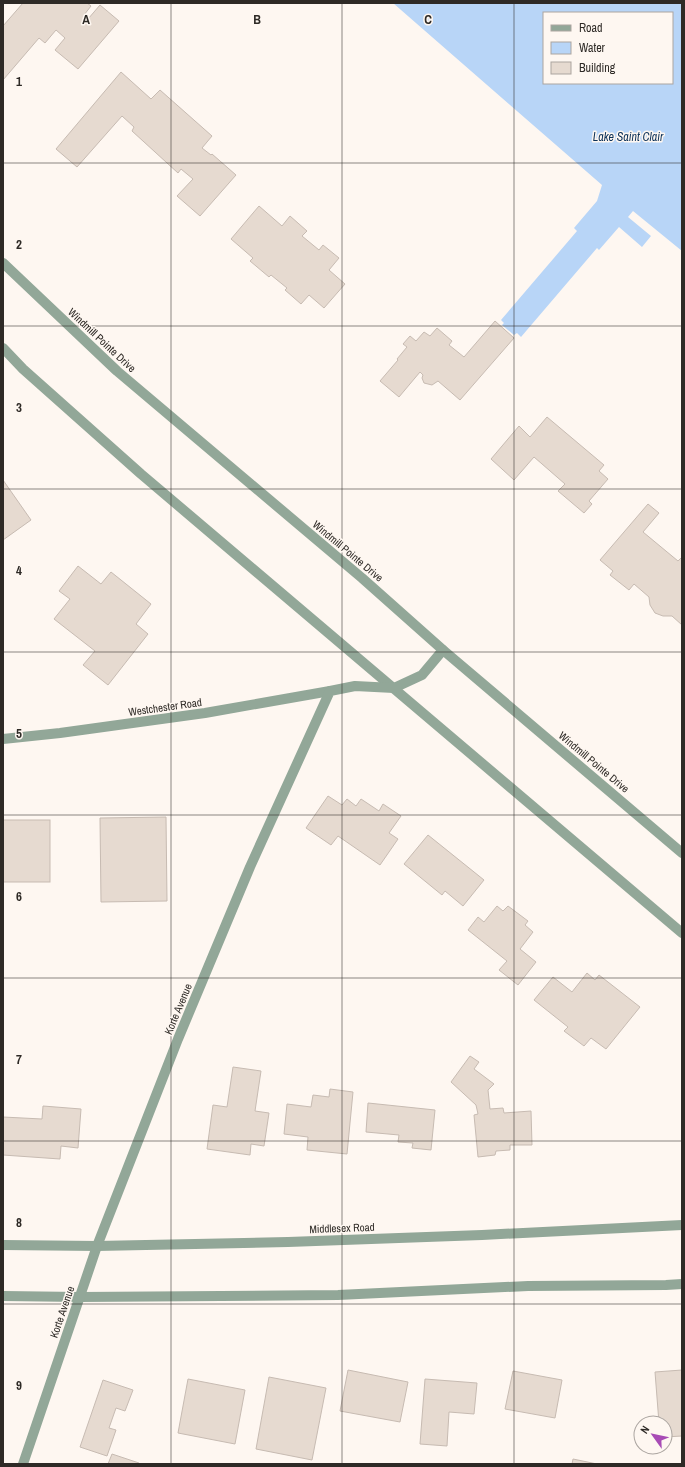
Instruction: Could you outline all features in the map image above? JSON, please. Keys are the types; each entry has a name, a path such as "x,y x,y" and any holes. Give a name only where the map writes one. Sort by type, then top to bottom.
{"street":[{"name":"Windmill Pointe Drive","path":"3,263 117,371 362,578 443,650 682,853"},
{"path":"3,348 23,369 141,474 682,933"},
{"path":"330,691 355,686 394,688 422,675 443,650"},
{"name":"Westchester Road","path":"3,739 205,714 330,691"},
{"name":"Korte Avenue","path":"23,1464 97,1246 178,1039 250,867 330,691"},
{"name":"Middlesex Road","path":"3,1245 97,1246 288,1242 475,1236 682,1225"},
{"path":"3,1296 80,1297 338,1295 528,1286 682,1284"}],"water":[{"name":"Lake Saint Clair","path":"393,3 682,3 682,251 633,211 628,217 651,236 642,247 619,227 599,250 597,248 521,337 517,333 514,335 502,325 504,323 501,320 577,231 574,228 597,201 602,185"}],"building":[{"path":"23,3 87,3 91,6 84,15 88,19 100,5 119,21 78,69 55,50 65,38 56,30 45,43 39,38 3,80 3,26"},
{"path":"121,72 151,99 160,90 212,136 202,148 211,155 212,154 236,175 200,216 177,196 193,179 181,169 178,173 132,131 134,127 122,116 77,167 56,149"},
{"path":"259,206 282,226 290,216 307,231 302,236 319,250 323,245 339,258 329,270 345,284 324,308 309,295 301,304 285,290 287,288 271,275 269,277 250,261 253,258 231,239"},
{"path":"495,321 514,338 460,400 438,381 432,385 424,383 422,378 423,375 420,372 399,397 380,381 407,347 403,344 410,336 416,341 424,332 430,336 437,328 452,341 449,345 464,357"},
{"path":"547,417 604,465 599,471 608,479 589,501 592,504 584,513 558,491 565,484 534,457 514,480 491,459 519,426 530,437"},
{"path":"3,480 31,520 3,540"},
{"path":"648,504 659,513 643,532 678,561 682,557 682,625 672,616 663,616 655,613 650,605 649,597 634,584 629,590 610,575 613,571 600,560"},
{"path":"78,566 101,584 111,572 151,604 136,624 148,634 108,685 83,665 95,651 54,619 70,599 59,591"},
{"path":"328,796 342,805 347,799 356,806 361,799 379,811 383,804 401,816 389,833 398,839 380,865 338,836 331,845 306,828"},
{"path":"166,817 167,901 101,902 100,818"},
{"path":"3,820 50,820 50,882 3,882"},
{"path":"428,835 484,880 463,906 445,891 442,895 404,864"},
{"path":"497,906 503,911 508,906 528,921 525,925 533,932 520,949 536,962 518,985 499,970 507,961 468,930 478,917 484,922"},
{"path":"587,973 595,980 599,975 640,1007 606,1049 591,1038 584,1046 564,1031 568,1027 534,1000 553,977 572,992"},
{"path":"470,1056 479,1062 474,1069 494,1084 488,1090 490,1109 503,1108 504,1113 531,1111 532,1145 510,1145 510,1150 496,1151 495,1155 478,1157 474,1115 478,1114 476,1105 451,1082"},
{"path":"233,1067 261,1071 255,1111 269,1113 264,1146 251,1144 250,1155 207,1149 213,1105 227,1107"},
{"path":"330,1089 353,1092 347,1154 307,1150 308,1137 284,1134 287,1104 311,1107 313,1095 329,1097"},
{"path":"368,1103 435,1110 431,1150 412,1148 413,1143 398,1142 399,1135 366,1132"},
{"path":"43,1106 81,1109 78,1148 61,1146 60,1159 3,1155 3,1117 42,1119"},
{"path":"348,1370 408,1382 400,1422 340,1411"},
{"path":"682,1370 682,1436 673,1437 673,1415 658,1415 655,1372"},
{"path":"513,1371 562,1380 555,1418 505,1409"},
{"path":"269,1377 326,1388 312,1460 256,1449"},
{"path":"188,1379 245,1390 235,1444 178,1433"},
{"path":"425,1379 477,1383 474,1414 449,1412 447,1446 420,1444"},
{"path":"103,1380 133,1390 125,1411 116,1408 109,1428 116,1430 107,1456 80,1447"},
{"path":"112,1454 139,1463 108,1464"},
{"path":"573,1459 597,1464 572,1464"}]}
